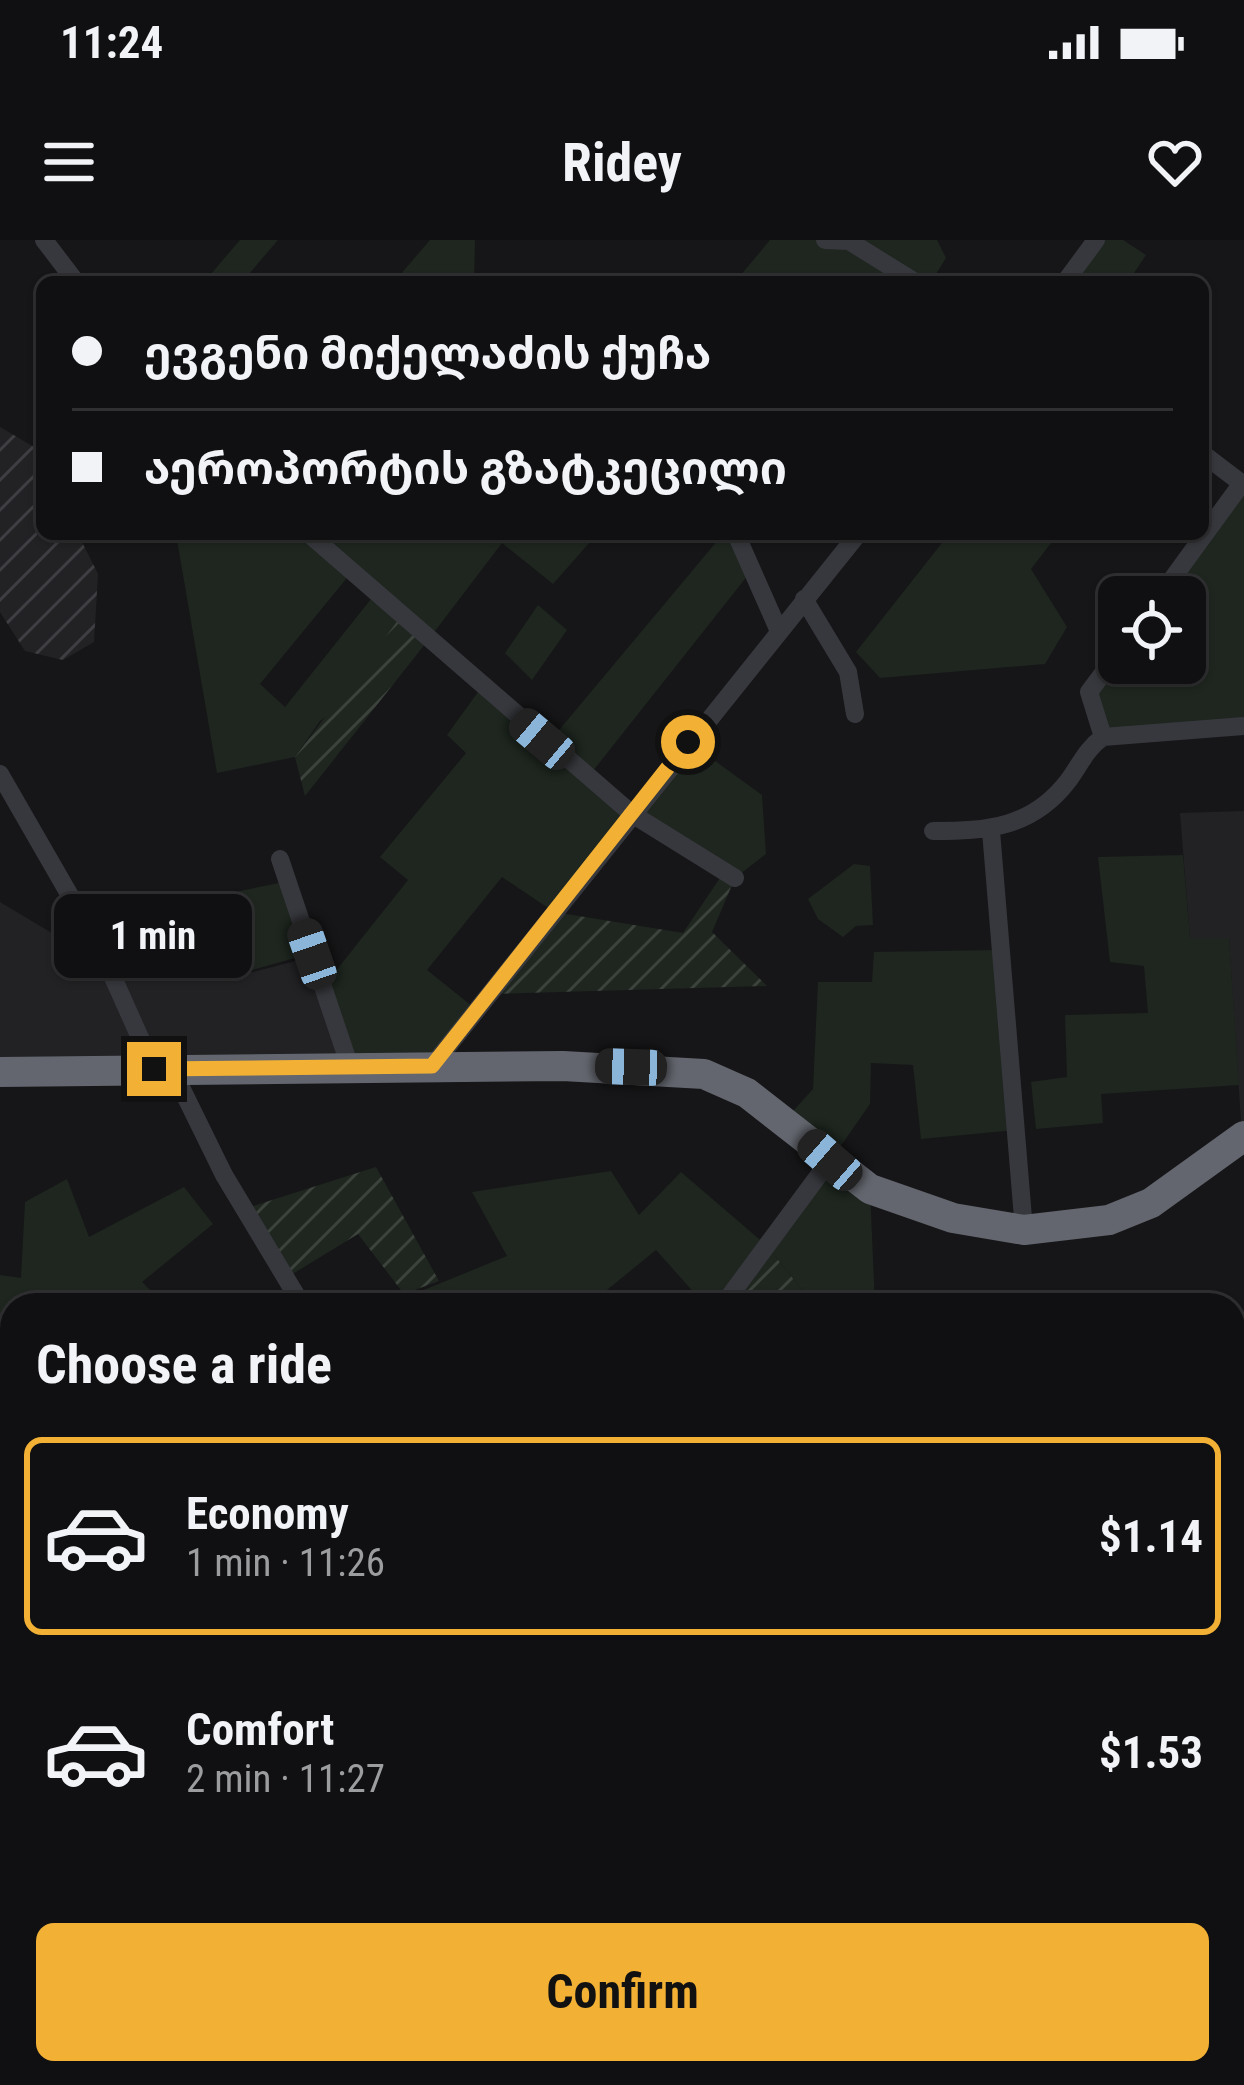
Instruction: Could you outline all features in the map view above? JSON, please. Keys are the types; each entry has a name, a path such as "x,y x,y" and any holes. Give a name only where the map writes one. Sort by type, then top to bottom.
{"highway":[{"path":"0,1072 432,1066 644,1068 704,1074 747,1093 870,1189 990,1227 1024,1230 1109,1220 1151,1203 1244,1136"}],"street":[{"path":"44,240 71,276"},
{"path":"825,240 849,241 905,276"},
{"path":"1069,276 1096,240"},
{"path":"1209,458 1243,484 1209,530"},
{"path":"316,540 632,814 735,878"},
{"path":"739,540 778,629"},
{"path":"432,1066 853,540"},
{"path":"1175,576 1201,540"},
{"path":"803,599 848,672 855,714"},
{"path":"1098,680 1089,692 1103,737"},
{"path":"933,831 991,831 1039,809 1103,737 1244,726"},
{"path":"0,774 294,1293"},
{"path":"991,831 1024,1230"},
{"path":"280,859 350,1066"},
{"path":"732,1293 830,1160"}],"shaded area":[{"path":"240,240 278,240 247,276 209,276"},
{"path":"430,240 475,240 474,276 399,276"},
{"path":"770,240 937,240 946,258 935,276 740,276"},
{"path":"1097,240 1123,240 1146,255 1132,276 1072,276"},
{"path":"0,427 36,451 36,540 81,540 98,574 94,642 63,660 25,651 0,612"},
{"path":"1244,481 1244,726 1103,737 1089,692 1098,683 1206,684 1206,576 1174,576 1201,540 1209,540 1209,529"},
{"path":"177,540 314,540 324,548 330,540 592,540 553,584 502,543 429,639 320,721 295,757 217,773","holes":["351,573 375,594 285,707 260,684"]},
{"path":"718,540 739,540 752,570 589,776 632,813 689,742 762,795 766,854 735,878 632,814 554,912 502,877 427,970 477,1010 432,1066 350,1067 323,987 408,880 380,857 466,753 447,735 483,685 549,742"},
{"path":"944,540 1053,540 1031,569 1067,627 1045,664 880,678 856,652"},
{"path":"538,605 567,630 532,680 505,653"},
{"path":"402,615 429,639 305,796 295,757"},
{"path":"1244,811 1242,1137 1229,939 1190,938 1180,813"},
{"path":"1183,855 1190,938 1229,938 1239,1085 1101,1094 1103,1123 1036,1129 1031,1082 1067,1077 1065,1015 1148,1013 1144,966 1110,962 1098,857"},
{"path":"854,864 870,866 873,925 856,926 843,937 818,919 808,899"},
{"path":"724,872 735,878 712,932 767,986 490,994 554,912 683,933"},
{"path":"284,882 309,954 220,979 197,915 225,894"},
{"path":"0,902 97,960 149,1066 0,1070"},
{"path":"194,914 219,981 311,957 347,1064 157,1065 103,953"},
{"path":"1001,950 1016,1130 921,1139 913,1065 871,1063 870,1104 831,1160 870,1189 874,1293 804,1293 767,1246 732,1293 694,1293 656,1250 603,1293 416,1293 507,1256 472,1192 611,1171 639,1215 681,1172 766,1245 830,1161 785,1120 813,1089 818,982 872,982 874,952"},
{"path":"376,1167 439,1281 403,1293 358,1234 286,1278 244,1209"},
{"path":"67,1179 89,1237 184,1187 213,1224 142,1282 153,1293 0,1293 0,1275 21,1278 25,1202"},
{"path":"767,1246 804,1293 732,1293"}],"route":[{"path":"154,1069 432,1066 688,742"}]}
